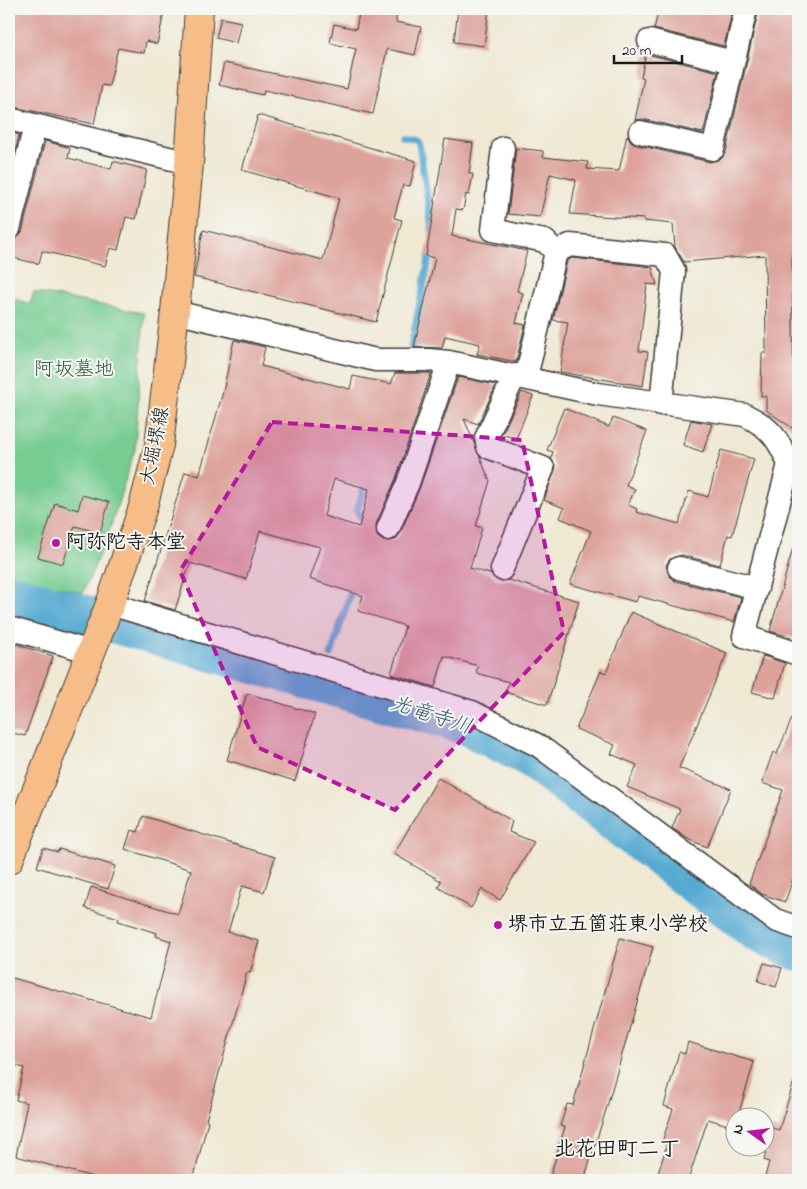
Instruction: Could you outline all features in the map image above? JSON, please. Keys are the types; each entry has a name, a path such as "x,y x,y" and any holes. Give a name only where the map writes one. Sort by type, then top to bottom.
{"main road":[{"name":"大堀堺線","path":"9,860 102,625 143,507 159,445 175,312 189,163 199,9"}],"street":[{"path":"640,132 713,149 746,9"},
{"path":"649,41 733,62"},
{"path":"9,119 189,163"},
{"path":"9,229 35,126"},
{"path":"503,148 493,230 545,241 556,252"},
{"path":"502,569 543,468 488,447 486,438 521,376 556,252 570,245 665,255 674,271 661,404"},
{"path":"175,312 376,360 449,362 598,394 745,415 764,424 779,442 791,448 789,464 744,636 798,654"},
{"path":"388,529 408,483 449,362"},
{"path":"679,568 757,588"},
{"path":"9,628 102,625 472,712 539,746 775,920 798,928"}],"highlighted area":[{"path":"272,422 522,440 564,632 395,810 257,747 180,571"}],"green space":[{"name":"阿坂墓地","path":"34,292 144,313 135,449 110,529 83,593 9,574 9,297 30,304"}],"building":[{"path":"9,9 165,9 157,44 146,41 144,53 118,48 109,86 102,85 94,124 9,106"},
{"path":"360,9 397,9 396,22 421,27 415,55 387,49 373,114 264,90 263,95 219,85 224,63 347,89 356,49 330,43 334,24 356,29"},
{"path":"458,9 489,9 484,46 454,42"},
{"path":"659,9 733,9 724,46 654,29"},
{"path":"759,9 798,9 798,252 792,252 794,400 798,400 798,432 766,410 766,396 761,396 762,353 766,353 765,255 684,262 675,247 673,224 644,221 644,219 570,214 576,180 550,174 540,217 508,214 516,148 543,151 543,157 588,162 587,169 619,171 627,135 637,145 710,162 722,158 726,152"},
{"path":"221,18 241,22 236,43 216,38"},
{"path":"646,54 718,72 703,133 643,119 635,120 644,78 641,77"},
{"path":"258,115 416,161 410,186 403,185 394,218 402,220 376,322 194,277 203,230 323,260 339,198 242,170"},
{"path":"9,132 19,135 9,176"},
{"path":"445,139 473,143 469,174 473,174 469,195 466,194 463,210 456,209 452,236 527,251 517,291 523,293 516,323 525,325 516,362 477,354 480,344 445,336 442,348 414,347 435,258 426,256"},
{"path":"45,141 70,148 68,158 111,169 113,161 147,170 136,219 126,217 118,250 110,248 105,266 42,251 39,264 9,257 13,241 22,232"},
{"path":"572,258 652,267 657,285 647,284 639,351 648,352 643,386 560,372 568,322 553,320 567,261"},
{"path":"234,340 265,347 261,366 350,389 353,376 391,384 395,373 431,373 396,478 376,524 377,536 383,541 395,540 400,534 420,487 458,377 496,385 478,424 464,419 490,481 476,526 482,528 470,568 490,574 498,581 509,580 579,601 547,705 505,692 509,682 476,673 478,666 444,656 435,687 391,674 405,626 358,611 363,596 309,579 320,547 260,531 246,579 190,563 175,610 145,601 185,472 199,476 223,392","holes":["334,479 369,489 359,527 324,516"]},
{"path":"522,392 533,396 516,439 502,434"},
{"path":"564,408 609,427 613,418 647,431 626,485 635,489 628,505 637,509 636,512 679,524 689,491 708,497 721,450 754,459 732,536 728,535 720,565 682,555 670,559 666,565 670,577 675,581 741,597 734,622 638,596 636,602 570,584 591,531 560,518 564,508 544,500 556,467 551,458 553,452 547,450"},
{"path":"691,420 712,424 703,452 683,445"},
{"path":"82,495 109,502 100,533 75,526 63,564 38,557 55,503 78,510"},
{"path":"793,548 798,549 798,639 770,631"},
{"path":"631,612 727,653 679,768 731,789 707,847 688,839 672,828 680,809 627,787 637,765 611,754 615,745 576,729 601,671 606,673"},
{"path":"9,642 53,656 25,736 9,732"},
{"path":"763,656 785,663 775,698 752,692"},
{"path":"247,693 315,714 295,781 227,760"},
{"path":"798,704 798,864 785,902 762,894 749,884 783,790 762,783 773,752 777,754"},
{"path":"438,778 512,821 509,832 534,842 500,900 482,889 471,908 438,887 441,881 394,854"},
{"path":"143,816 275,857 264,892 242,886 228,932 259,941 250,973 247,972 206,1120 208,1121 193,1180 92,1180 93,1177 16,1156 27,1103 16,1100 24,1068 9,1063 9,977 151,1017 171,941 156,936 157,933 118,921 119,918 85,908 91,887 178,914 191,870 125,849 131,830 138,832"},
{"path":"43,848 58,852 59,849 115,866 108,889 37,867"},
{"path":"620,938 653,947 606,1110 584,1180 549,1180 565,1127 560,1126 567,1104 573,1105"},
{"path":"764,963 782,968 776,987 758,981"},
{"path":"688,1042 754,1062 741,1106 724,1106 724,1124 708,1119 688,1180 656,1180 667,1144 662,1142 673,1109 664,1106 679,1052 685,1054"},
{"path":"794,1081 798,1082 798,1180 764,1180 769,1162 764,1160 765,1156 774,1156 774,1129 779,1130"}],"waterway":[{"path":"403,136 417,140 419,144 433,234"},
{"path":"411,347 431,249"},
{"path":"365,524 357,510 366,481"},
{"path":"331,655 353,585"},
{"name":"光竜寺川","path":"9,593 466,725 531,758 755,931 798,951"}],"place":[{"name":"阿弥陀寺本堂","path":"56,543"},
{"name":"堺市立五箇荘東小学校","path":"498,925"}],"district":[{"name":"北花田町二丁","path":"617,1150"}]}
